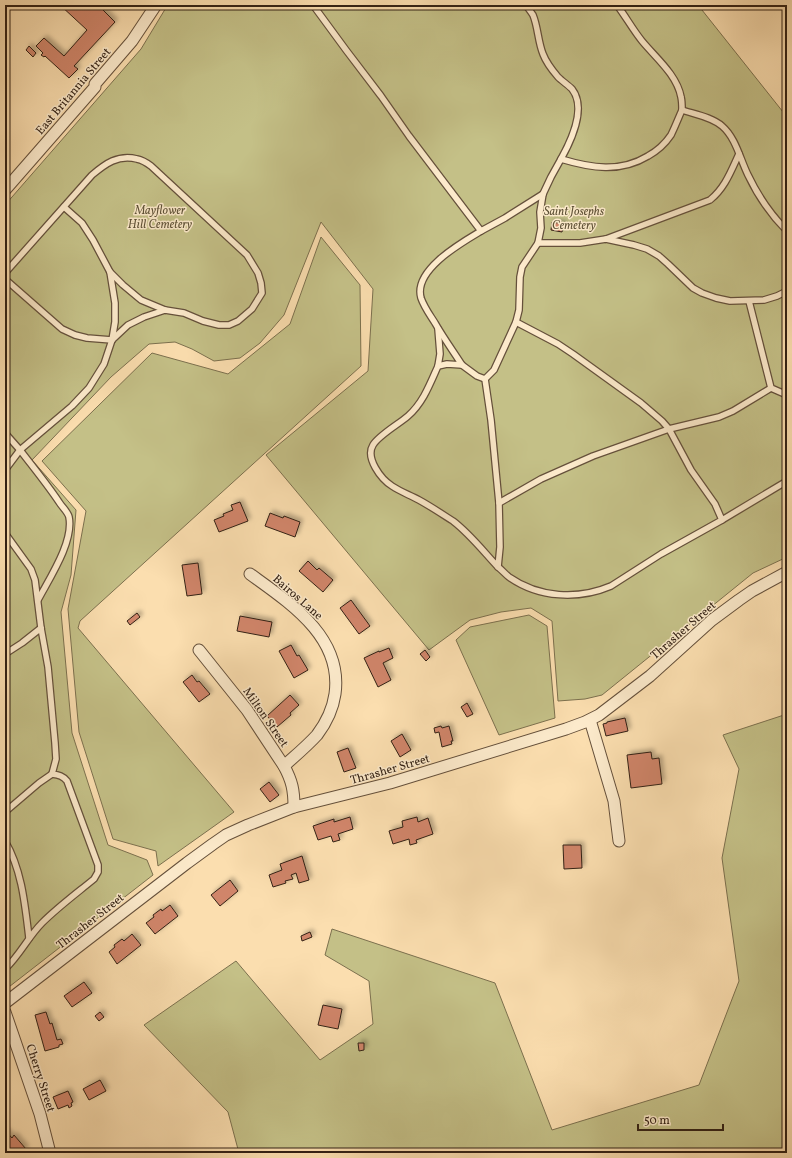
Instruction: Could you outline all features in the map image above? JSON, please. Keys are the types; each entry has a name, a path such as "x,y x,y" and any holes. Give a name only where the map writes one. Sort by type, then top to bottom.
{"street":[{"name":"East Britannia Street","path":"5,190 95,87 95,84 132,41 156,5"},
{"name":"Thrasher Street","path":"5,1003 213,844 237,830 294,807 390,783 566,729 590,720 599,715 650,676 712,620 763,584 787,572"},
{"name":"Bairos Lane","path":"250,574 281,597 308,621 324,640 334,664 336,675 334,700 329,714 316,736 284,766"},
{"name":"Milton Street","path":"199,650 247,710 284,766 293,785 294,807"},
{"path":"590,720 614,801 619,841"},
{"name":"Cherry Street","path":"5,1012 40,1114 50,1153"}],"lane":[{"path":"313,5 481,231"},
{"path":"498,567 500,547 499,503 486,379 494,370 516,322 519,310 520,277 522,267 538,243 541,228 540,212 543,194 570,143 578,113 578,102 572,89 559,77 542,53 533,15 526,5"},
{"path":"561,159 576,164 612,168 636,163 654,153 670,137 682,110 682,99 679,88 672,76 642,40 618,5"},
{"path":"682,110 721,125 733,140 752,184 763,203 787,231"},
{"path":"538,243 580,243 606,239 710,200 716,195 727,180 739,154"},
{"path":"5,273 92,175 112,160 126,158 137,159 151,166 247,255 258,273 262,293 257,302 245,315 238,321 229,325 219,325 184,313 165,310 141,300 110,272 82,223 64,207"},
{"path":"486,379 477,376 462,365 426,310 421,298 420,288 424,277 430,269 462,242 505,218 543,194"},
{"path":"606,239 626,242 647,249 668,264 693,288 716,298 730,301 764,300 787,291"},
{"path":"5,470 20,450 72,406 89,388 104,364 112,340 115,322 115,303 110,272"},
{"path":"5,279 62,329 75,335 87,338 112,340 128,325 144,317 165,310"},
{"path":"750,301 771,388"},
{"path":"516,322 574,354 641,403 662,421 669,430 691,470 715,504 722,520"},
{"path":"438,329 440,354 438,366 430,384 417,407 373,444 370,452 371,460 376,469 390,485 419,500 462,529 498,567 521,585 539,591 561,595 588,593 603,589 787,481"},
{"path":"438,366 447,364 462,365"},
{"path":"771,388 787,395"},
{"path":"499,503 541,479 593,456 669,430 719,417 733,411 771,388"},
{"path":"5,433 44,480 69,516 70,525 62,555 38,601"},
{"path":"5,533 31,569 35,580 48,667 56,758 52,774 5,812"},
{"path":"5,654 41,628"},
{"path":"5,969 12,963 29,938 41,924 53,912 94,879 98,872 98,865 67,781 63,776 52,774"},
{"path":"5,840 17,866 26,908 29,938"}],"green space":[{"name":"Saint Josephs Cemetery","path":"168,5 698,5 787,117 787,557 753,573 602,695 585,699 558,701 552,621 531,608 501,612 470,620 429,650 266,455 368,371 373,289 321,222 284,315 260,343 240,358 214,361 175,342 149,344 111,377 32,460 76,510 71,575 61,612 72,733 108,845 147,860 153,875 5,990 5,205 141,49"},
{"path":"321,237 360,285 361,366 80,621 78,628 234,812 158,866 156,851 113,839 79,732 68,609 86,511 42,461 152,353 228,374 290,324"},
{"path":"529,615 547,626 555,718 499,735 456,640 470,627"},
{"path":"787,714 787,1153 239,1153 228,1112 144,1025 236,961 320,1060 373,1024 369,981 325,955 332,929 495,983 552,1130 699,1085 739,981 722,858 739,769 723,735"}],"building":[{"path":"60,5 98,5 115,22 74,66 78,69 69,78 45,56 44,57 41,55 43,53 36,46 44,38 64,56 87,30"},
{"path":"29,46 36,53 33,57 26,50"},
{"path":"552,222 564,224 562,232 551,230"},
{"path":"240,502 248,521 219,532 214,520 233,510 231,505"},
{"path":"270,513 300,522 295,537 265,526"},
{"path":"308,561 317,570 319,568 333,580 323,592 299,571"},
{"path":"198,563 202,594 187,596 182,565"},
{"path":"351,600 370,626 359,634 340,608"},
{"path":"137,613 140,617 130,625 127,621"},
{"path":"240,616 272,622 269,637 237,631"},
{"path":"291,645 297,656 299,655 308,670 294,678 279,651"},
{"path":"389,648 393,658 383,663 391,680 378,687 364,658"},
{"path":"425,650 430,657 426,661 420,654"},
{"path":"192,675 210,694 199,702 183,682"},
{"path":"290,695 299,705 290,713 291,715 277,727 267,716"},
{"path":"467,703 473,714 467,717 461,707"},
{"path":"625,718 628,731 606,736 603,724"},
{"path":"441,726 442,728 449,726 453,741 451,741 452,744 442,747 439,732 435,733 434,728"},
{"path":"402,734 411,750 400,757 391,741"},
{"path":"348,748 356,768 344,772 337,752"},
{"path":"651,752 652,759 659,758 662,784 631,788 627,755"},
{"path":"269,782 279,795 270,802 260,789"},
{"path":"350,817 353,829 338,834 340,840 333,842 331,836 318,840 313,826 334,819 334,822"},
{"path":"417,817 418,822 428,818 433,834 416,840 417,843 410,845 409,839 393,844 389,831 403,827 402,821"},
{"path":"563,845 581,845 582,868 564,869"},
{"path":"302,856 309,880 299,883 296,873 291,875 293,879 273,887 269,875 282,870 280,864"},
{"path":"230,880 238,891 220,906 211,895"},
{"path":"170,905 178,916 155,934 146,923 161,909 162,911"},
{"path":"310,932 312,937 302,941 301,936"},
{"path":"132,934 141,945 117,964 109,952 115,947 114,945 122,939 124,941"},
{"path":"84,982 92,993 72,1007 64,996"},
{"path":"323,1005 342,1009 338,1029 318,1025"},
{"path":"46,1012 50,1024 52,1023 57,1040 61,1039 63,1044 59,1045 59,1047 45,1051 35,1015"},
{"path":"100,1012 104,1017 99,1021 95,1016"},
{"path":"358,1043 364,1043 364,1050 359,1051"},
{"path":"100,1080 106,1091 89,1100 83,1089"},
{"path":"68,1091 73,1102 71,1103 72,1106 69,1108 68,1105 58,1109 53,1097"},
{"path":"5,1130 12,1138 14,1135 26,1149 21,1153 5,1153"}],"park label":[{"name":"Mayflower Hill Cemetery","path":"160,217"}]}
